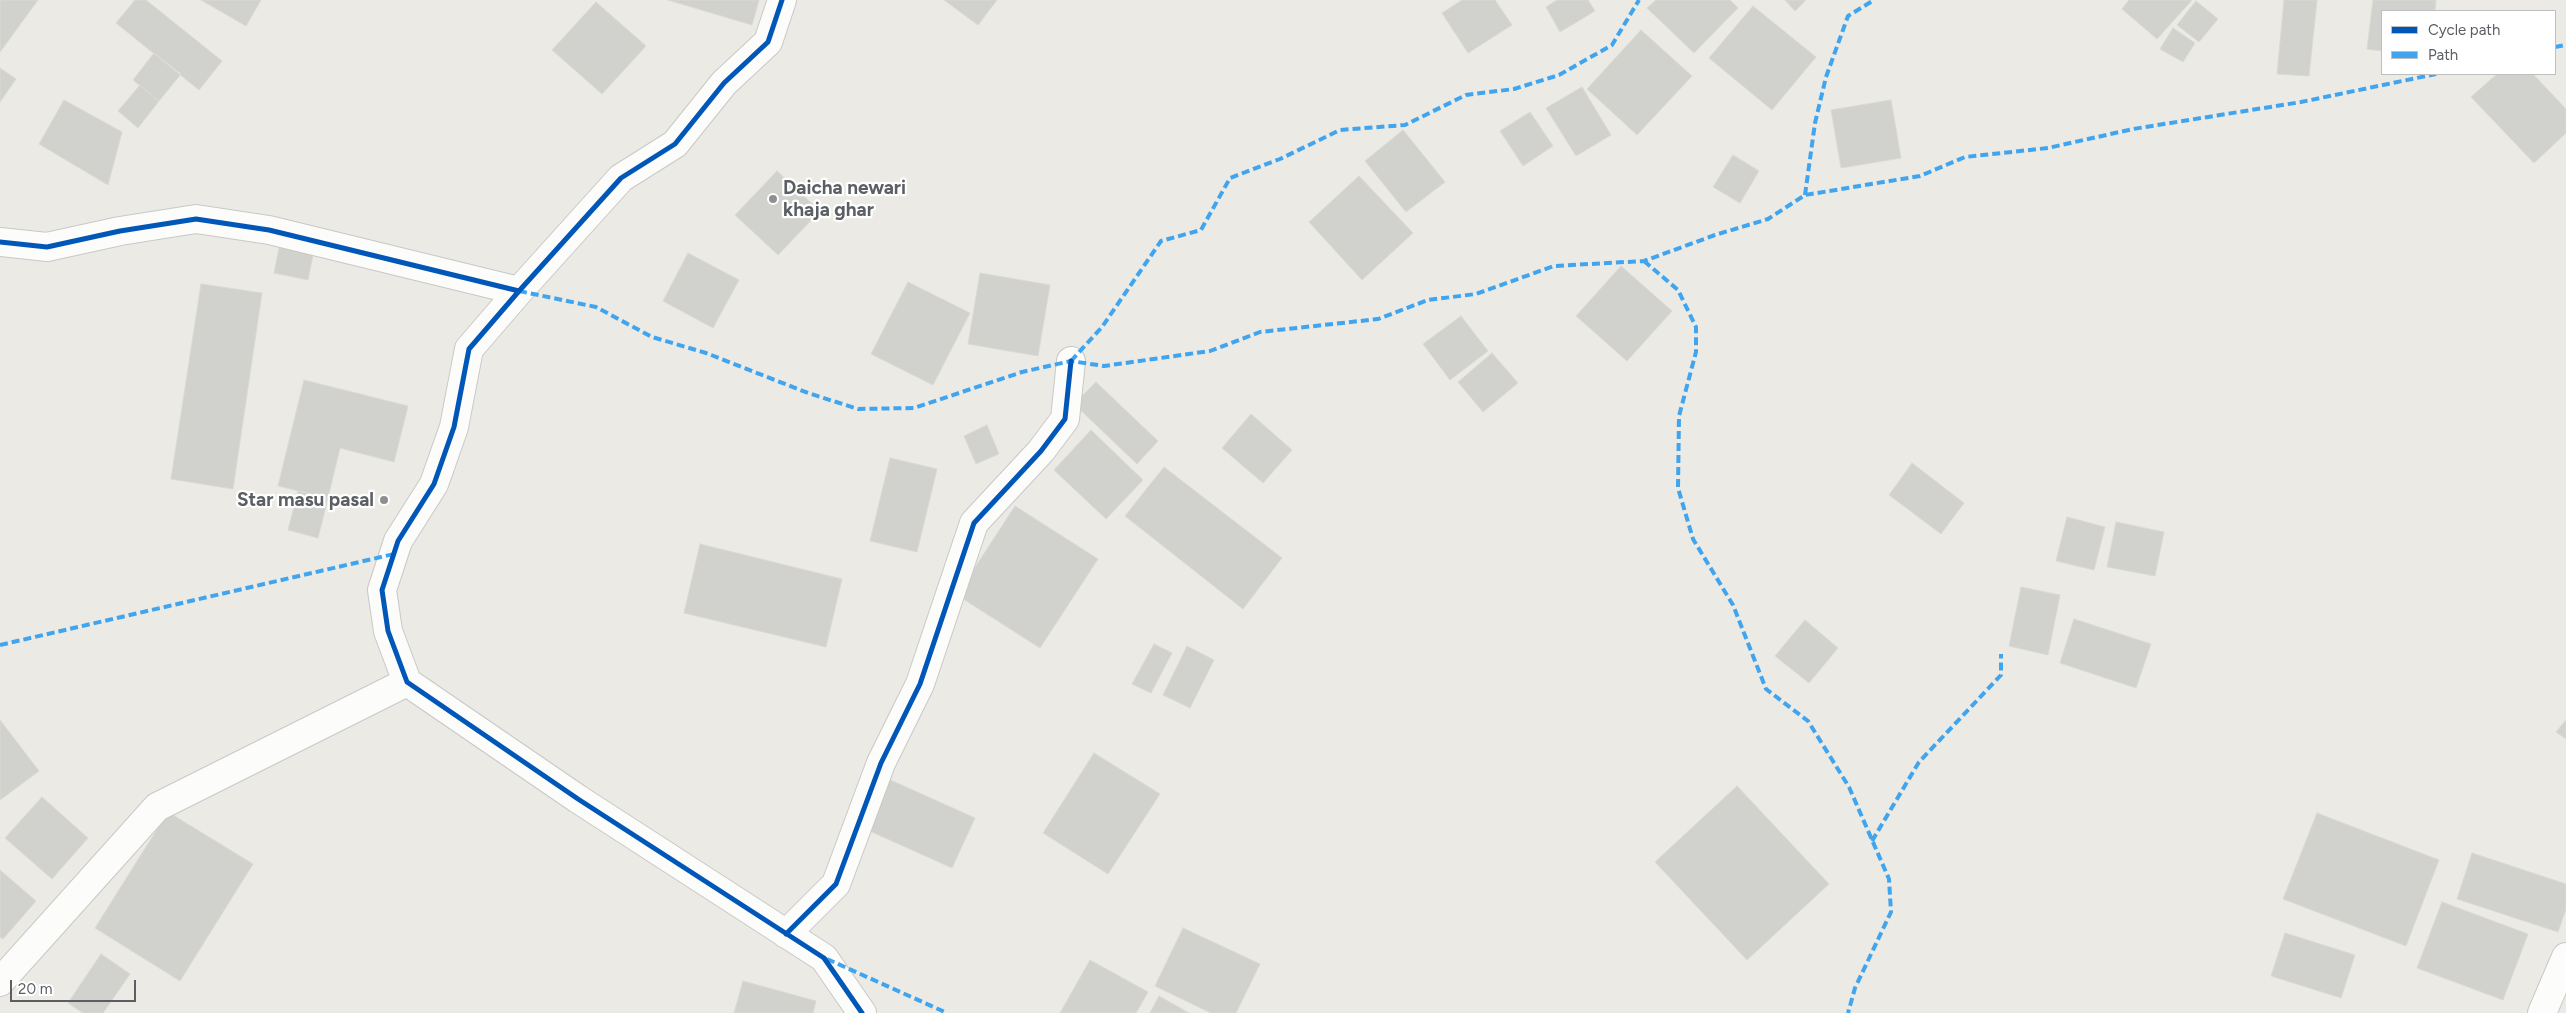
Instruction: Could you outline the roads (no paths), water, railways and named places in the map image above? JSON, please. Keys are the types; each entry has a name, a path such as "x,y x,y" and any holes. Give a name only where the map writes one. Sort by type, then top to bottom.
{"street":[{"path":"782,0 768,42 724,82 675,144 621,178 518,291 469,349 454,427 434,484 398,541 382,590 388,631 407,682 578,799 824,958 862,1013"},
{"path":"0,242 47,246 120,231 196,219 269,230 518,291"},
{"path":"786,934 836,884 881,763 920,684 974,523 1041,451 1065,419 1071,361"},
{"path":"0,982 157,807 407,682"},
{"path":"2542,1013 2566,957"}],"place":[{"name":"Daicha newari khaja ghar","path":"773,199"},
{"name":"Star masu pasal","path":"384,500"}]}
